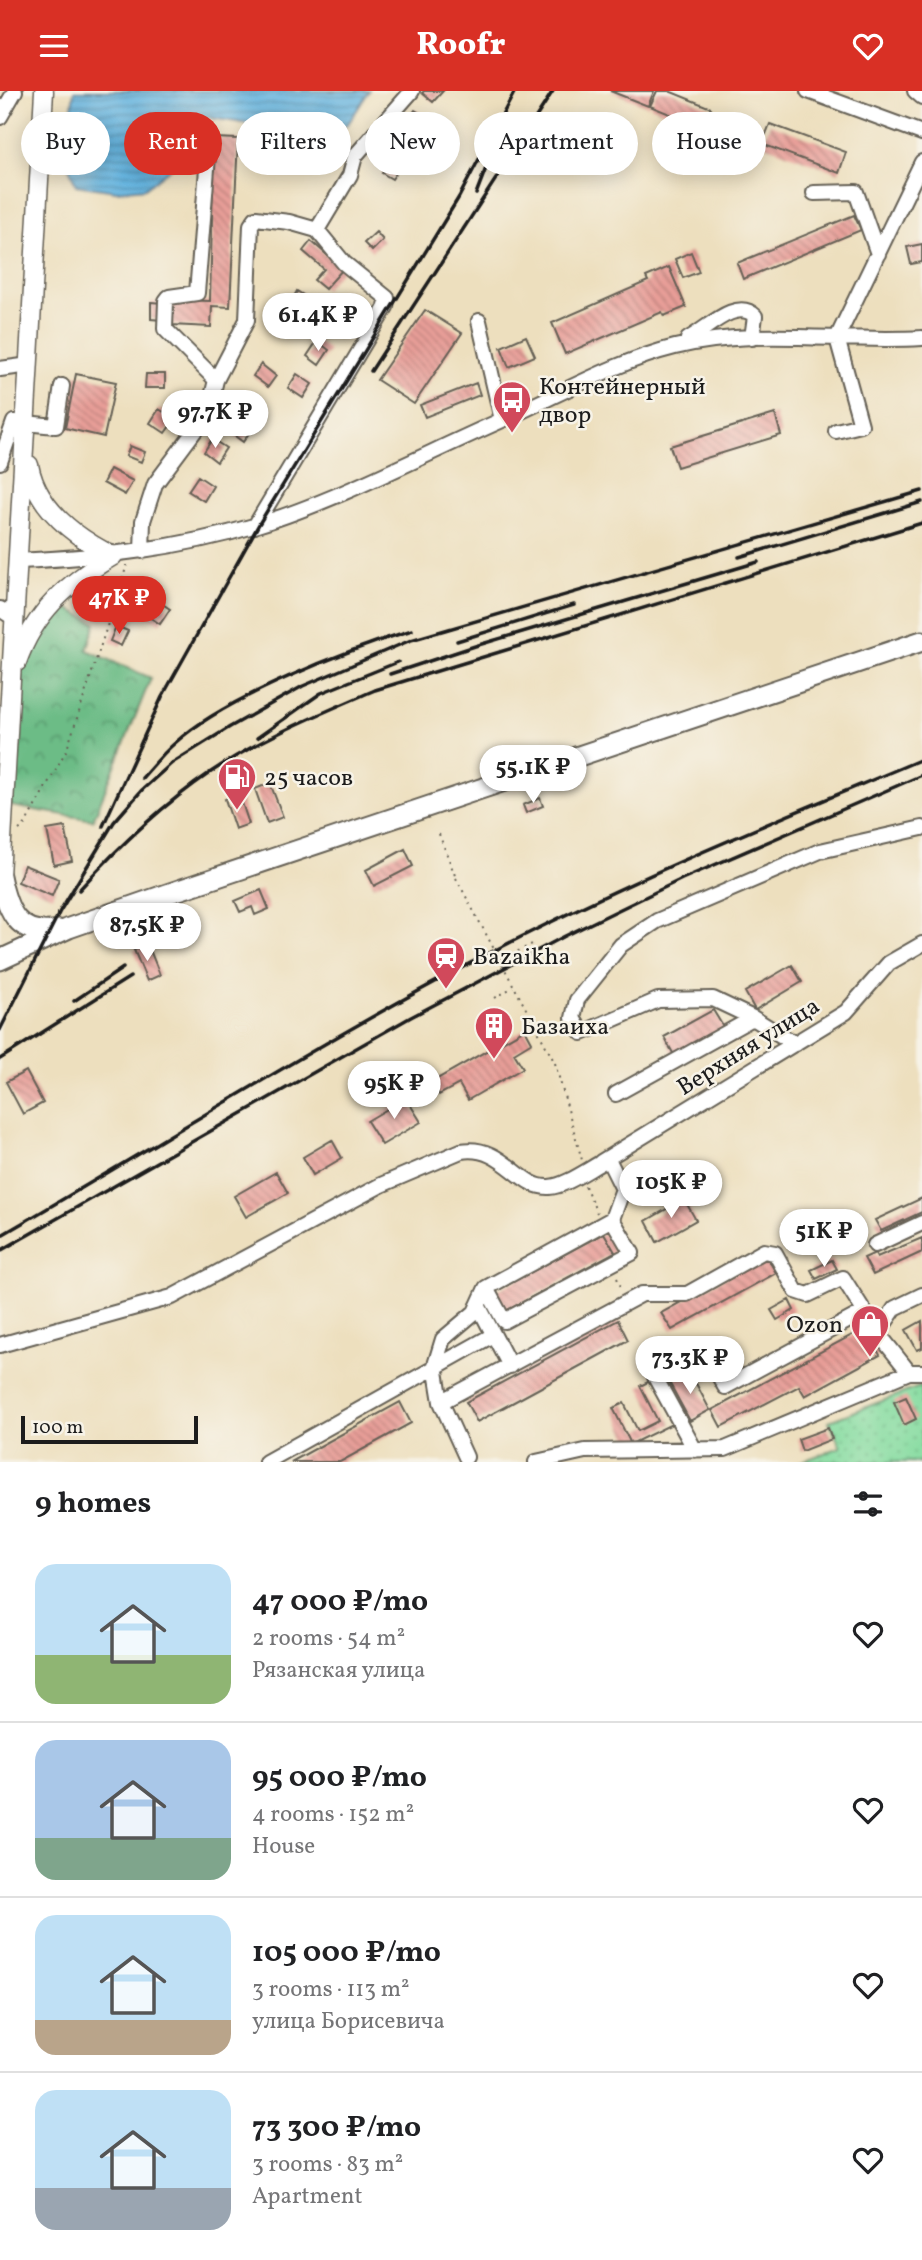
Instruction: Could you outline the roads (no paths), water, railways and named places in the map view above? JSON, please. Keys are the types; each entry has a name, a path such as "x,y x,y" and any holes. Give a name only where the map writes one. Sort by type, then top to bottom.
{"highway":[{"path":"0,960 9,952 69,928 922,641"},
{"path":"0,876 10,915 29,929 46,933 69,928"}],"main road":[{"path":"0,876 10,682 7,613 18,561 44,91"},
{"path":"25,446 38,495 52,513 82,538 120,560"},
{"path":"10,682 26,638 39,615 70,583 120,560"}],"street":[{"path":"0,117 15,91"},
{"path":"317,230 350,175 355,156 412,91"},
{"path":"808,91 922,133"},
{"path":"915,91 922,97"},
{"path":"836,431 861,425 836,338 922,162"},
{"path":"207,175 197,293 169,297 166,301 165,329 216,380"},
{"path":"814,193 856,192 878,254"},
{"path":"142,551 143,521 155,484 208,413 216,380 247,320 252,221 256,218 289,222 317,230 344,263 387,298 386,307 254,526"},
{"path":"673,348 705,331 732,311 743,310 755,316 752,338"},
{"path":"479,321 502,420"},
{"path":"18,561 120,560 142,551 254,526 309,505 615,369 673,348 703,341 752,338 876,341 922,338"},
{"path":"0,369 30,365"},
{"path":"0,462 14,422 56,426 62,386"},
{"path":"794,1044 753,1018 713,999 658,1000 582,1033 573,1018 577,1000 621,945 657,921 820,851 922,828"},
{"name":"Верхняя улица","path":"0,1345 172,1297 381,1185 461,1151 473,1149 490,1153 538,1186 551,1188 608,1159 846,1012 889,963 922,944"},
{"path":"616,1094 753,1018"},
{"path":"465,1461 441,1402 435,1366 443,1339 478,1305 486,1288 612,1219 623,1189 608,1159"},
{"path":"486,1288 504,1321 632,1253 612,1219"},
{"path":"875,1245 922,1223"},
{"path":"441,1402 642,1294 687,1294 764,1251 775,1253 796,1291 808,1295 843,1278 878,1333 915,1372 725,1449 577,1457 536,1462"},
{"path":"878,1333 895,1308 922,1295"},
{"path":"478,1305 510,1366"},
{"path":"695,1450 655,1377 705,1350 725,1387 864,1312"},
{"path":"266,1462 493,1335"}],"water":[{"path":"74,91 369,91 351,119 351,112 236,112 236,122 222,120 222,112 124,112 124,175 162,175 145,188 116,191 76,185 72,175 110,175 110,112 72,112"}],"railway":[{"path":"103,826 162,697 259,524 459,197 515,91"},
{"path":"371,371 553,91"},
{"path":"476,194 483,175"},
{"path":"0,1030 60,911 114,822 142,790 172,763 230,727 303,686 411,640 922,491"},
{"path":"739,557 922,502"},
{"path":"79,890 141,827 193,785 250,748 333,708 375,690 922,523"},
{"path":"390,674 758,562"},
{"path":"457,641 574,605"},
{"path":"142,778 175,743 224,709 321,663 412,630"},
{"path":"257,738 321,693 398,662"},
{"path":"0,1236 336,1038 472,962 635,882 922,759"},
{"path":"0,1251 411,1017 565,936 682,879 922,775"},
{"path":"74,1001 123,968"},
{"path":"0,1059 130,977"}],"place":[{"name":"Контейнерный двор","path":"512,434"},
{"name":"25 часов","path":"237,811"},
{"name":"Bazaikha","path":"446,990"},
{"name":"Базаиха","path":"494,1060"},
{"name":"Ozon","path":"870,1358"}]}
